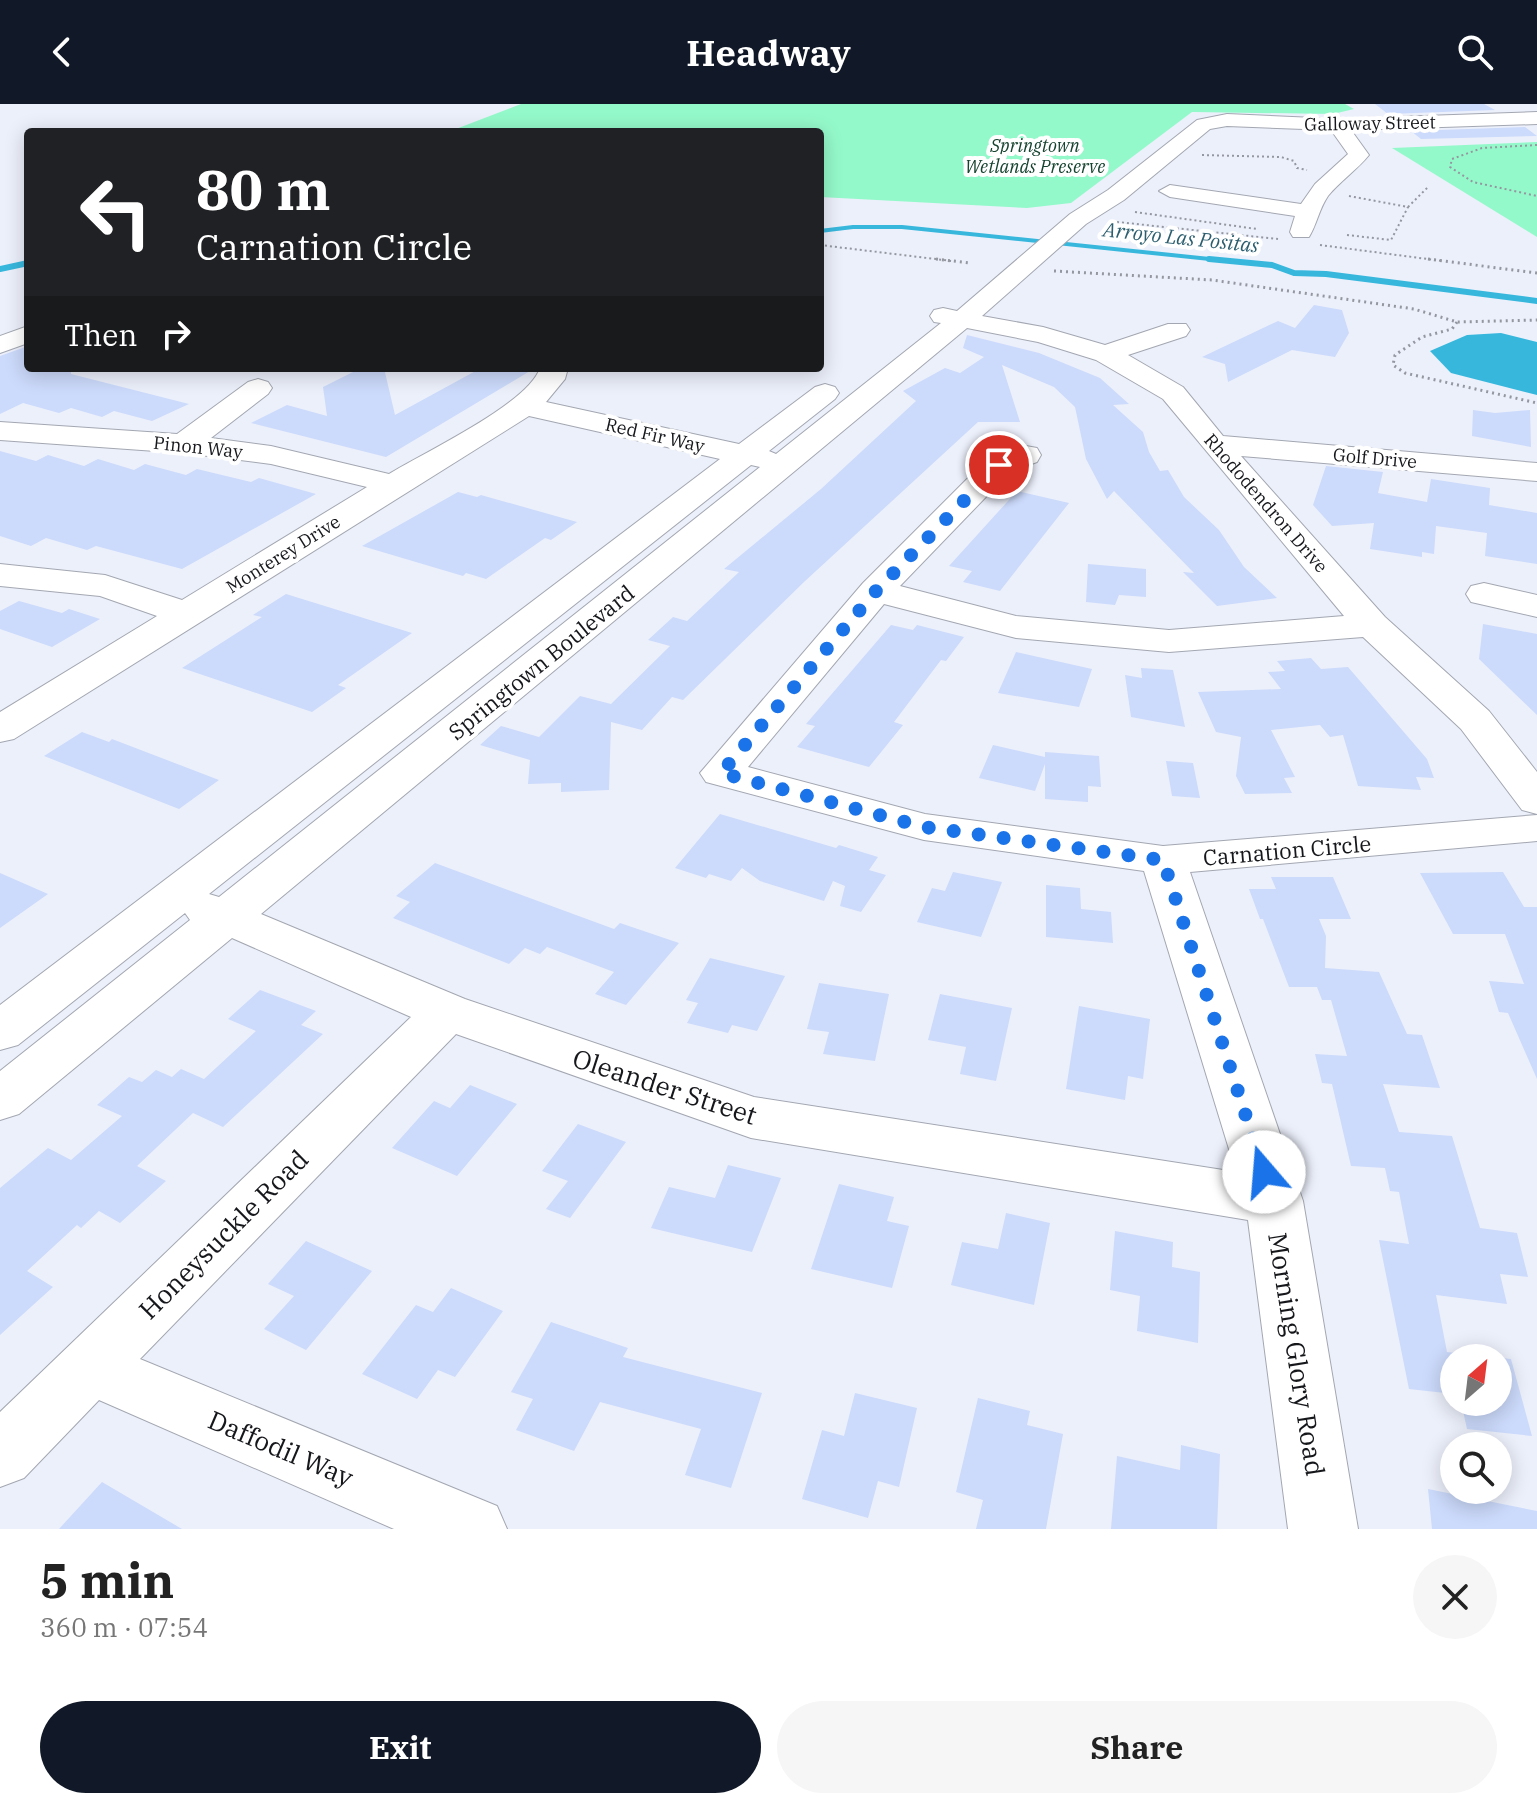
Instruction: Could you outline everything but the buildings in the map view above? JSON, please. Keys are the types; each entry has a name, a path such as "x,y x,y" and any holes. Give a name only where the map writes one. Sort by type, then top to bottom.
{"street":[{"path":"1430,104 1456,121"},
{"name":"Galloway Street","path":"1204,124 1227,120 1337,125 1537,118"},
{"name":"Springtown Boulevard","path":"0,1100 786,464 1016,254 1116,195 1204,124"},
{"path":"1170,191 1303,221 1317,192 1359,155 1337,125"},
{"name":"Springtown Boulevard","path":"1016,254 1059,239 1078,219"},
{"name":"Springtown Boulevard","path":"0,1032 746,455 946,316"},
{"name":"Rhododendron Drive","path":"946,316 1043,335 1106,354 1173,393 1372,625 1475,720 1537,801"},
{"path":"1106,354 1177,330"},
{"path":"0,345 24,336"},
{"name":"Monterey Drive","path":"0,730 392,484 524,406 544,389 552,372"},
{"path":"184,444 258,388"},
{"name":"Red Fir Way","path":"524,406 786,464"},
{"name":"Pinon Way","path":"0,431 184,444 271,455 392,484"},
{"name":"Golf Drive","path":"1214,444 1537,472"},
{"name":"Carnation Circle","path":"1026,455 999,465 876,591 721,773 924,827 1163,860 1537,828"},
{"path":"0,575 105,586 187,614"},
{"path":"876,591 1016,627 1169,641 1372,625"},
{"path":"1484,594 1537,606"},
{"name":"Morning Glory Road","path":"1163,860 1274,1201 1323,1529"},
{"name":"Oleander Street","path":"177,897 447,1012 751,1117 1274,1201"},
{"name":"Honeysuckle Road","path":"0,1456 447,1012"},
{"name":"Daffodil Way","path":"90,1367 472,1529"}],"path":[{"path":"1537,145 1482,148 1452,159 1450,167 1473,182 1537,196"},
{"path":"1198,155 1281,157 1294,161 1301,169 1337,174"},
{"path":"1347,235 1391,240 1408,207 1429,186"},
{"path":"1346,195 1408,207"},
{"path":"824,245 1016,254 1414,309 1457,322 1537,320"},
{"path":"1457,322 1452,329 1422,337 1395,355 1393,365 1405,373 1537,403"}],"green space":[{"name":"Springtown Wetlands Preserve","path":"521,104 1345,104 1354,109 1333,114 1192,112 1071,203 1027,208 824,197 824,128 458,128"},
{"path":"1537,142 1537,237 1392,148"}],"water":[{"path":"1501,333 1537,342 1537,395 1451,373 1430,351 1467,335"}],"waterway":[{"name":"Arroyo Las Positas","path":"824,231 902,227 1218,260"},
{"name":"Arroyo Las Positas","path":"1209,259 1218,260"},
{"name":"Arroyo Las Positas","path":"1218,260 1272,265 1294,273 1326,274 1537,301"},
{"name":"Arroyo Las Positas","path":"1218,260 1229,261"},
{"name":"Arroyo Las Positas","path":"0,269 24,264"}],"route":[{"path":"999,465 876,591 721,773 924,827 1163,860 1264,1172"}]}
